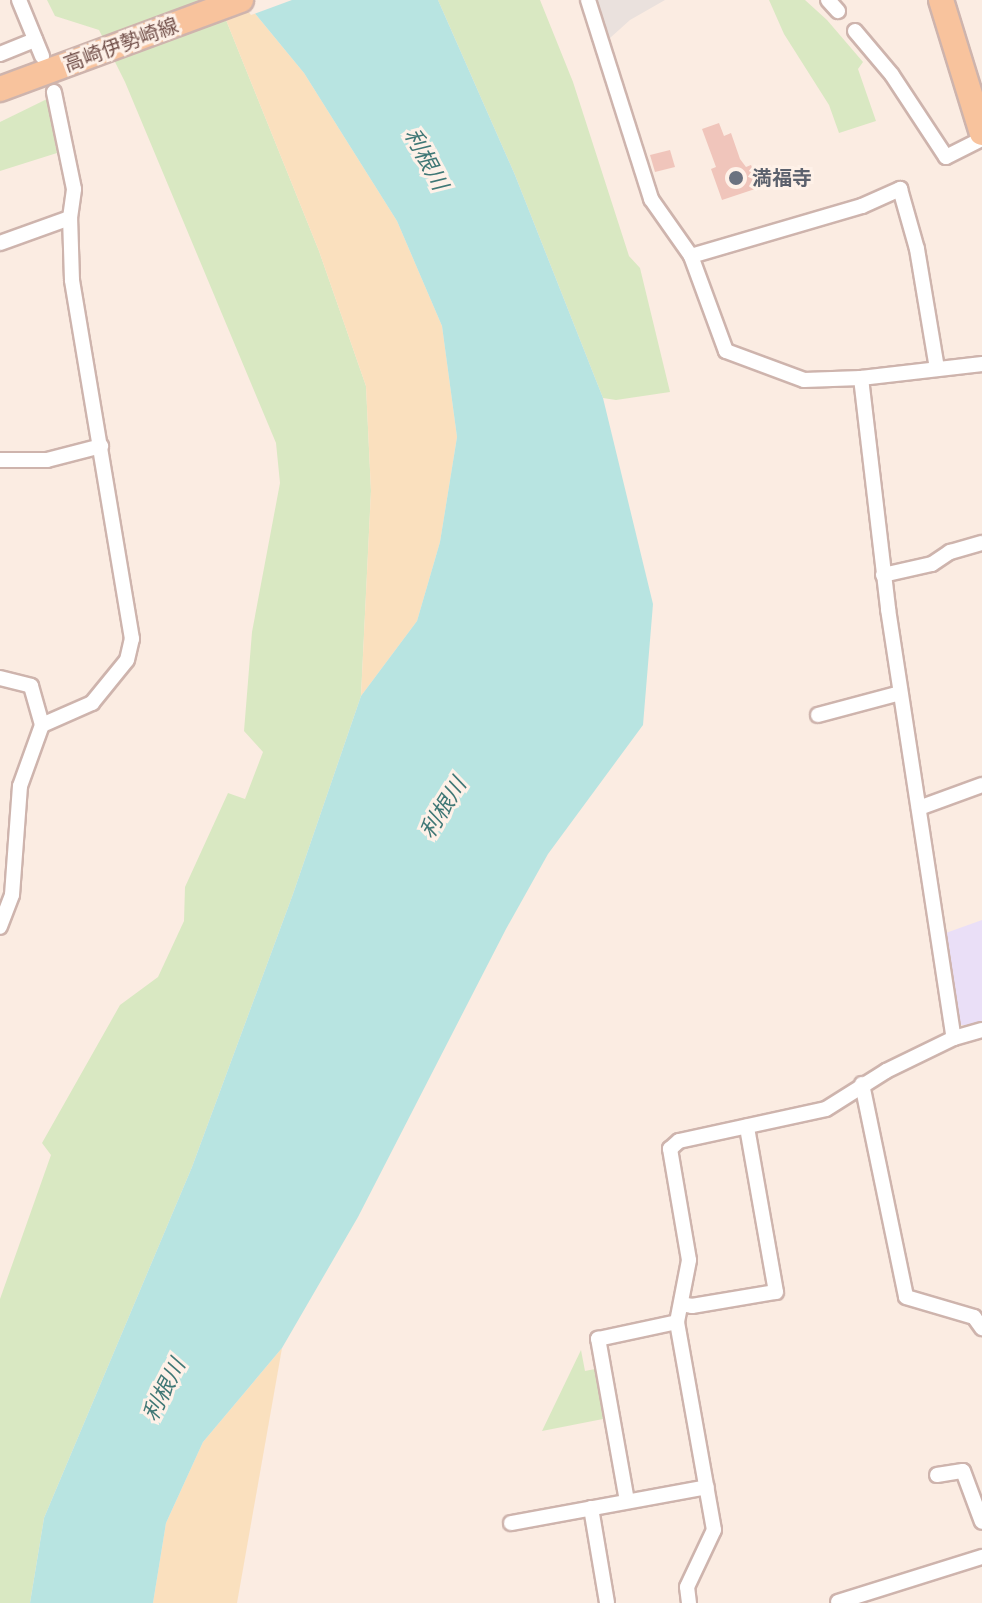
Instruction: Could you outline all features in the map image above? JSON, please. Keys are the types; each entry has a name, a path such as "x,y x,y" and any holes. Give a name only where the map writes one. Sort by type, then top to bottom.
{"main road":[{"name":"高崎伊勢崎線","path":"0,89 241,0"},
{"path":"941,0 982,136"}],"street":[{"path":"19,0 42,56"},
{"path":"588,0 651,199 691,256 723,347 732,356 804,380 861,378 982,364"},
{"path":"855,31 892,75 946,157 982,136"},
{"path":"0,54 35,40"},
{"path":"42,725 92,703 123,666 131,649 132,626 121,588 101,446 72,280 70,218 74,189 54,92"},
{"path":"691,256 862,206 900,189 917,249 937,368"},
{"path":"0,243 70,218"},
{"path":"861,378 883,575 954,1038"},
{"path":"0,460 47,460 101,446"},
{"path":"883,575 932,564 950,552 982,543"},
{"path":"0,678 31,686 42,725 20,786 12,895 0,927"},
{"path":"818,715 900,693"},
{"path":"919,808 982,785"},
{"path":"0,849 18,846"},
{"path":"689,1603 687,1587 714,1530 677,1322 689,1260 670,1149 679,1141 826,1109 862,1084 954,1038 982,1030"},
{"path":"862,1084 906,1297 974,1317 982,1328"},
{"path":"681,1304 692,1306 776,1292 747,1127"},
{"path":"627,1501 591,1336 677,1322"},
{"path":"937,1475 963,1471 982,1522"},
{"path":"511,1523 707,1487"},
{"path":"591,1508 607,1603"},
{"path":"838,1602 982,1557"}],"shaded area":[{"path":"594,0 665,0 630,20 610,38 606,36"},
{"path":"982,920 982,1025 959,1025 943,934"}],"green space":[{"path":"47,0 218,0 319,251 366,386 371,491 361,696 293,894 192,1167 44,1518 30,1603 0,1603 0,1299 51,1155 42,1143 120,1005 158,977 184,921 185,887 228,793 245,799 263,752 244,731 252,632 280,483 276,443 125,82 99,30 55,16"},
{"path":"438,0 540,0 573,82 629,256 640,268 670,392 616,400 603,398 515,175"},
{"path":"769,0 805,0 827,20 863,62 858,69 876,121 839,133 829,105 784,34"},
{"path":"47,99 57,153 0,171 0,122"},
{"path":"581,1350 585,1371 595,1369 603,1419 542,1431"}],"sand":[{"path":"218,0 244,0 304,73 397,221 442,326 457,437 440,542 417,621 361,696 371,491 366,386 319,251"},
{"path":"282,1348 237,1603 153,1603 166,1523 203,1442"}],"water":[{"name":"利根川","path":"244,0 438,0 515,175 603,398 653,604 643,725 548,854 506,929 358,1217 282,1348 203,1442 166,1523 153,1603 30,1603 44,1518 192,1167 293,894 361,696 417,621 440,542 457,437 442,326 397,221 304,73"}],"pier":[{"path":"240,0 292,0 251,15"}],"building":[{"path":"719,123 724,136 731,133 740,159 746,167 751,165 756,178 752,180 755,189 722,200 711,169 716,167 702,129"},
{"path":"670,150 675,167 655,172 650,155"}],"place":[{"name":"満福寺","path":"736,178"}]}
